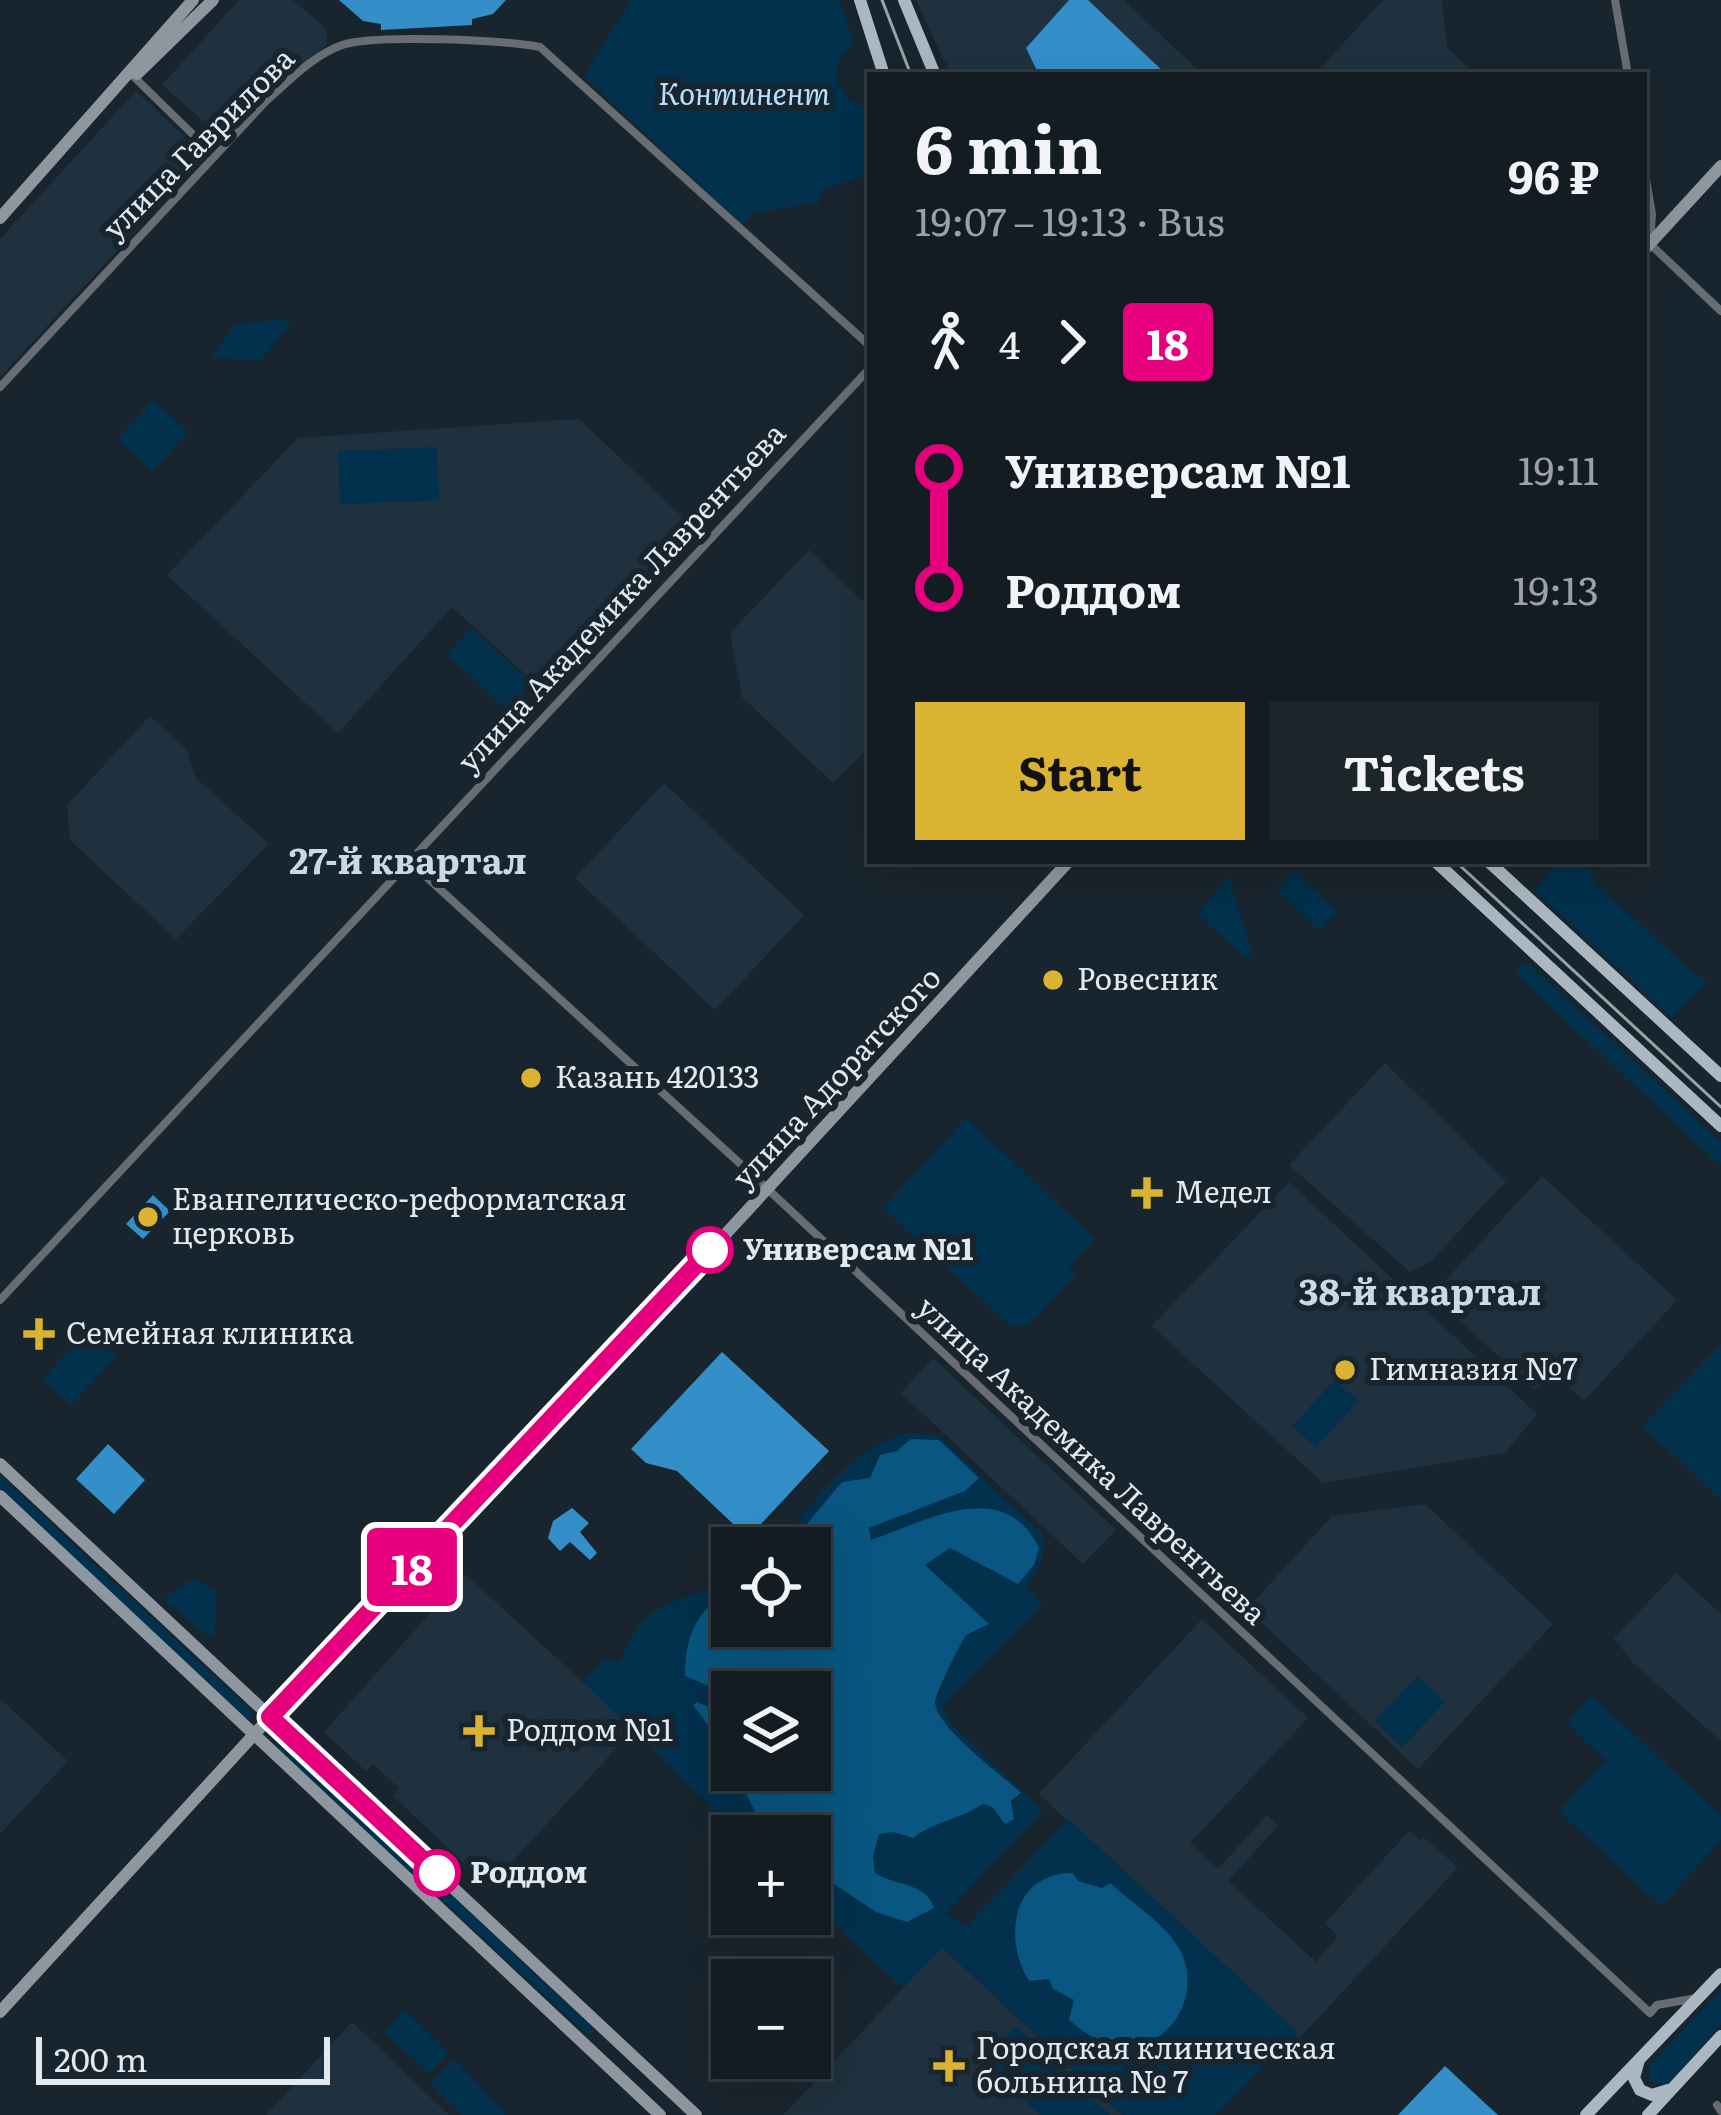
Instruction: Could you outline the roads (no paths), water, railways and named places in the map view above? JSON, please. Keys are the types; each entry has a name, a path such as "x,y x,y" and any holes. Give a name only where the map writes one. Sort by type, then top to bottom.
{"main road":[{"path":"0,218 191,0"},
{"path":"68,143 213,0"},
{"path":"860,0 883,72"},
{"path":"904,0 934,72"},
{"path":"1647,247 1721,166"},
{"name":"улица Адоратского","path":"0,2012 1067,864"},
{"path":"1439,864 1721,1126"},
{"path":"1491,864 1721,1076"},
{"path":"0,1464 695,2115"},
{"path":"0,1496 660,2115"},
{"path":"427,1897 443,1879"},
{"path":"1586,2115 1721,1974"},
{"path":"585,2045 602,2027"},
{"path":"1648,2115 1721,2036"},
{"path":"1641,2055 1634,2071 1640,2090 1659,2095 1675,2086"}],"street":[{"path":"1615,0 1627,72"},
{"name":"улица Гаврилова","path":"0,387 288,81 324,54 349,43 508,41 540,46 867,343"},
{"path":"134,77 215,156"},
{"path":"1647,185 1652,214 1647,247 1721,311"},
{"name":"улица Академика Лаврентьева","path":"0,1300 867,371"},
{"name":"улица Академика Лаврентьева","path":"409,861 767,1188 1649,2013 1657,2005 1697,1998"}],"tram line":[{"path":"882,0 910,72"},
{"path":"1458,864 1721,1107"}],"place":[{"name":"Ровесник","path":"1053,980"},
{"name":"Казань 420133","path":"531,1078"},
{"name":"Медел","path":"1147,1193"},
{"name":"Евангелическо-реформатская церковь","path":"148,1217"},
{"name":"Универсам №1","path":"710,1250"},
{"name":"Семейная клиника","path":"39,1334"},
{"name":"Гимназия №7","path":"1345,1370"},
{"name":"Роддом №1","path":"479,1731"},
{"name":"Роддом","path":"437,1873"},
{"name":"Городская клиническая больница № 7","path":"949,2066"}],"district":[{"name":"27-й квартал","path":"408,861"},
{"name":"38-й квартал","path":"1420,1292"}],"park label":[{"name":"Континент","path":"744,95"}]}
